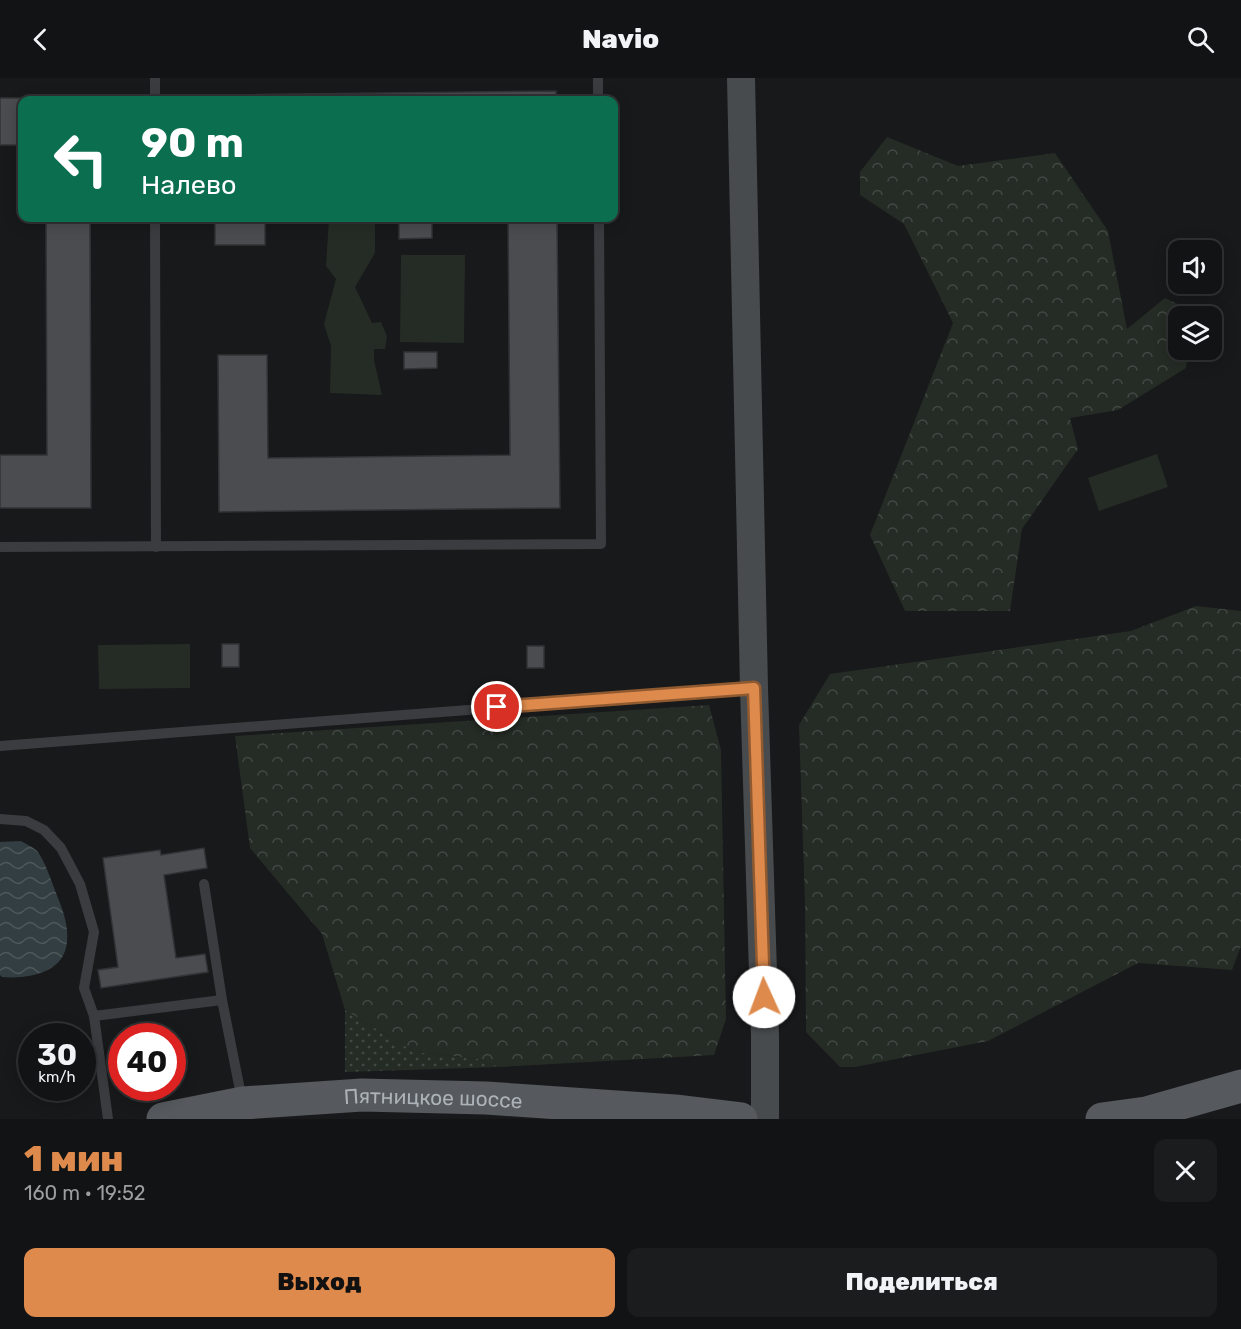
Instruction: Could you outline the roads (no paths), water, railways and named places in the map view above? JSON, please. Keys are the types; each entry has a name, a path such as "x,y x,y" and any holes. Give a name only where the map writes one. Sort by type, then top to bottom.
{"main road":[{"path":"1102,1119 1146,1113 1241,1086"},
{"name":"Пятницкое шоссе","path":"163,1119 243,1103 362,1095 486,1098 675,1111 741,1119"}],"street":[{"path":"741,78 754,688 765,1036 765,1119"}],"lane":[{"path":"155,78 155,96"},
{"path":"598,78 598,96"},
{"path":"155,222 156,547"},
{"path":"0,547 601,544 599,222"},
{"path":"0,746 754,688"},
{"path":"0,819 26,821 44,830 61,848 80,884 94,932 84,988 94,1016 108,1119"},
{"path":"204,884 222,1000 243,1103"},
{"path":"94,1016 222,1000"}],"water":[{"path":"21,841 37,851 45,865 65,917 67,942 64,953 52,968 22,977 2,977 0,975 0,842"}]}
